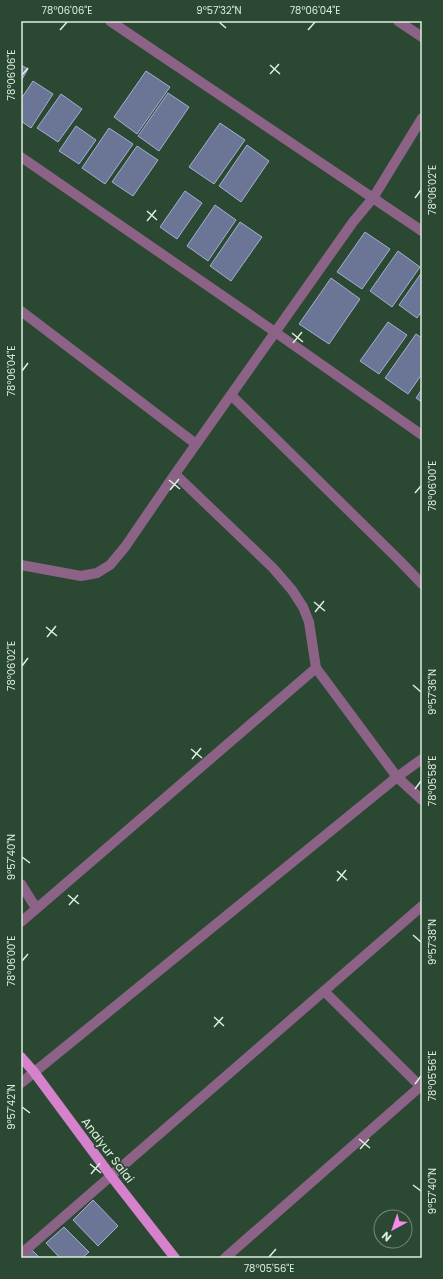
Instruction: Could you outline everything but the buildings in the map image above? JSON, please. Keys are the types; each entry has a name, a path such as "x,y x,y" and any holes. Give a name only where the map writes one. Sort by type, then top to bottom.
{"main road":[{"name":"Anaiyur Salai","path":"21,1057 175,1258"}],"street":[{"path":"110,21 422,231"},
{"path":"398,21 422,38"},
{"path":"21,566 81,576 97,573 110,565 126,547 175,474 275,332 353,222 373,198 422,118"},
{"path":"21,157 422,435"},
{"path":"21,311 196,444"},
{"path":"231,395 422,584"},
{"path":"175,474 273,568 292,590 303,607 309,622 316,668 397,777 422,800"},
{"path":"21,922 316,668"},
{"path":"21,1083 397,777 422,759"},
{"path":"21,884 36,908"},
{"path":"21,1254 325,992 422,906"},
{"path":"225,1258 421,1086 325,992"}]}
